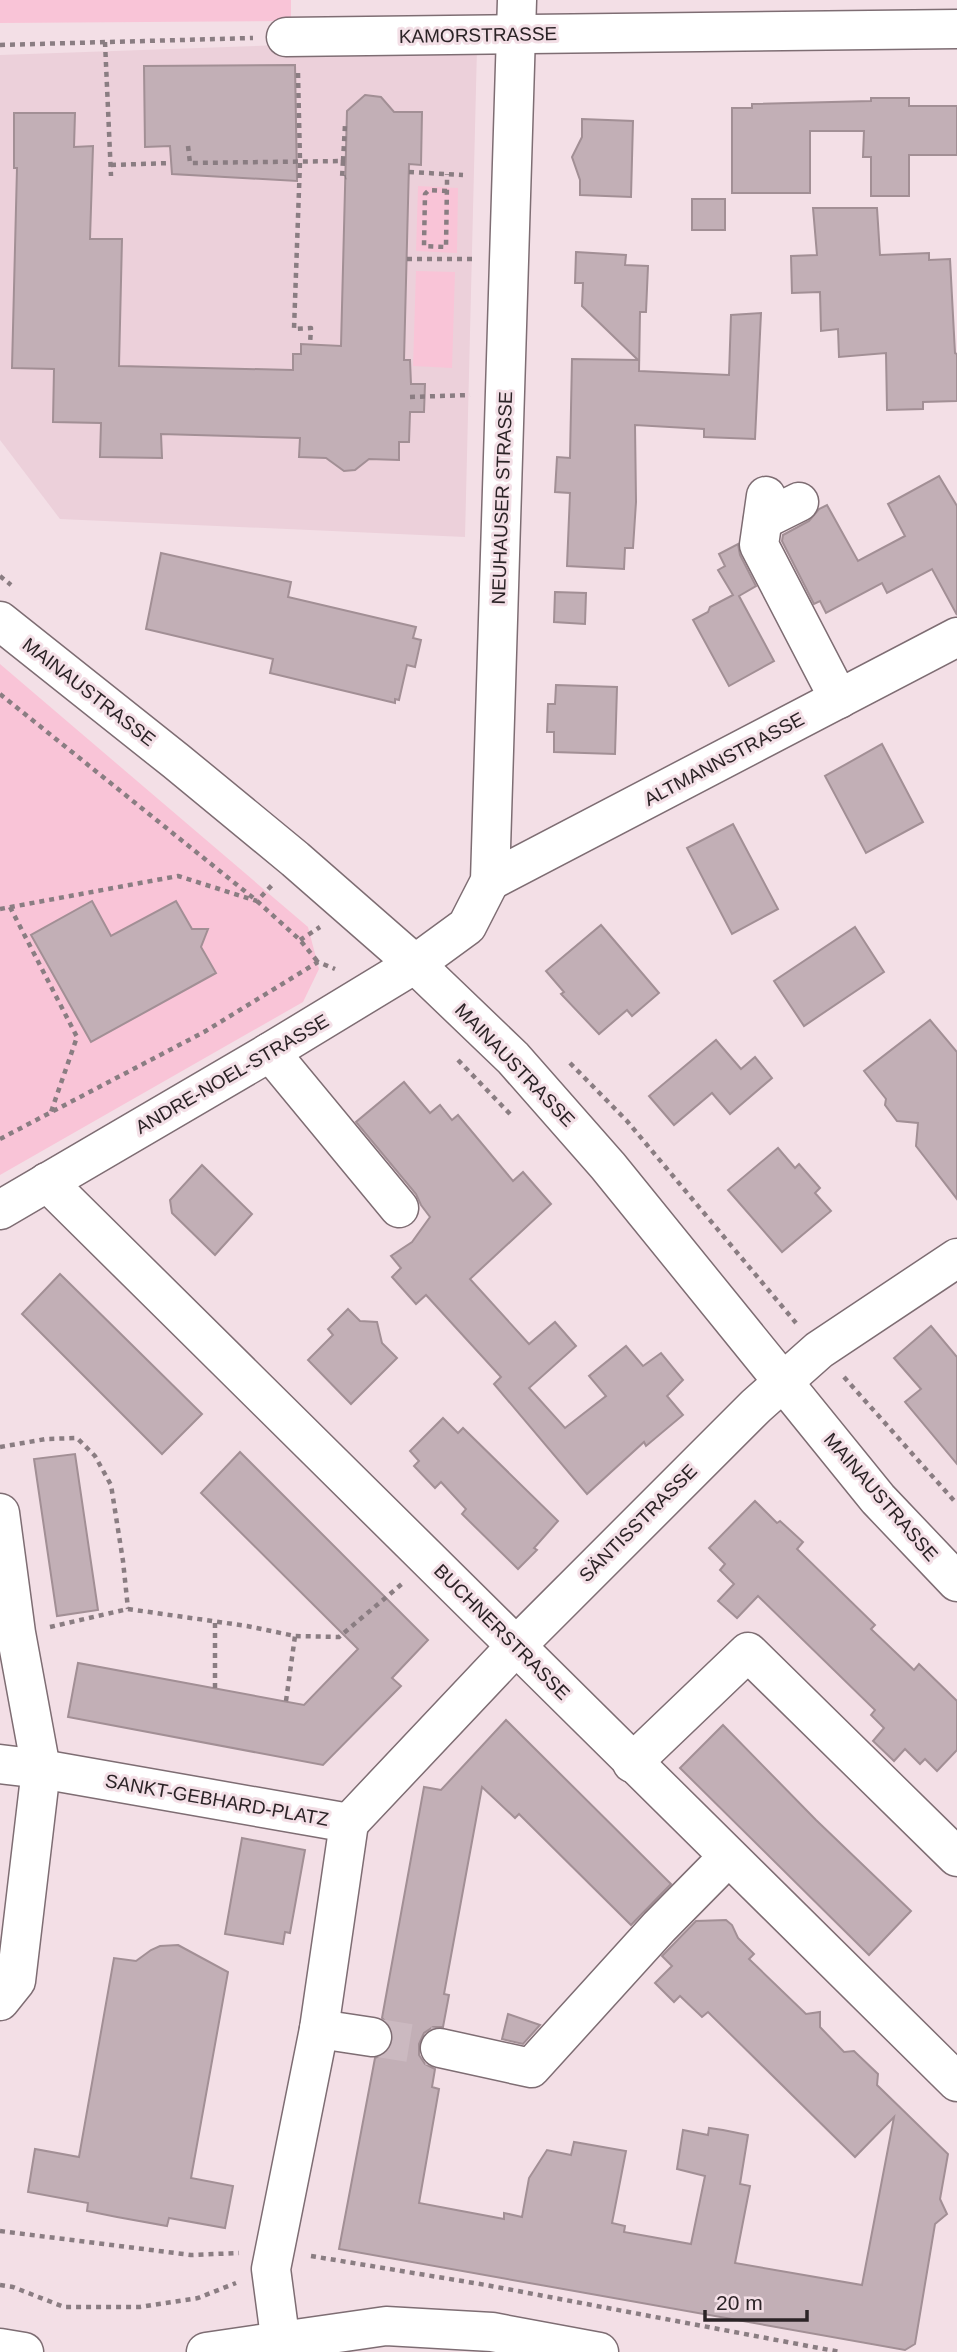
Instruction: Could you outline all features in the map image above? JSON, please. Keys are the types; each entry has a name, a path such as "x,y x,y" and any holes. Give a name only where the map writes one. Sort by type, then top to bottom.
{"street":[{"name":"KAMORSTRASSE","path":"292,37 517,17 957,29"},
{"name":"NEUHAUSER STRASSE","path":"415,964 467,926 490,881 517,17"},
{"path":"776,506 759,545 839,699"},
{"name":"MAINAUSTRASSE","path":"0,621 295,859 415,964 513,1058 608,1166 878,1499 957,1582"},
{"name":"ALTMANNSTRASSE","path":"490,881 957,637"},
{"name":"ANDRE-NOEL-STRASSE","path":"0,1210 415,964"},
{"path":"270,1052 399,1208"},
{"name":"BUCHNERSTRASSE","path":"47,1182 957,2082"},
{"name":"SÄNTISSTRASSE","path":"349,1823 516,1646 740,1420 820,1350 957,1258"},
{"path":"0,1513 16,1633 41,1769 16,1981 0,2001"},
{"path":"632,1763 748,1652 957,1857"},
{"name":"SANKT-GEBHARD-PLATZ","path":"0,1764 349,1823 319,2029 274,2251 281,2346"},
{"path":"440,2048 531,2068 659,1927 728,1857"},
{"path":"319,2029 372,2036"},
{"path":"206,2352 281,2346 386,2326 492,2332 599,2352"},
{"path":"0,2348 24,2352"}],"path":[{"path":"0,45 292,37 300,162 294,329 311,328 310,345"},
{"path":"105,42 111,176"},
{"path":"346,177 342,178 347,125"},
{"path":"188,146 190,163 343,161"},
{"path":"111,165 171,163"},
{"path":"409,172 463,175"},
{"path":"447,174 447,191 446,247 424,246 425,194 429,190 447,191"},
{"path":"407,259 510,259"},
{"path":"410,397 457,395"},
{"path":"0,694 257,901 300,940 318,962 378,987"},
{"path":"0,909 178,876 257,901"},
{"path":"10,907 77,1037 50,1113"},
{"path":"0,1139 204,1032 318,962"},
{"path":"561,1054 627,1121 768,1292 957,1504"},
{"path":"0,1447 46,1439 77,1438 95,1456 111,1485 128,1609"},
{"path":"16,1633 128,1609 295,1636 339,1637 388,1597 428,1558"},
{"path":"215,1622 215,1688"},
{"path":"286,1701 295,1636"},
{"path":"0,2231 191,2255 274,2251 320,2256 840,2352"},
{"path":"0,2285 13,2287 64,2307 140,2307 198,2298 274,2251 320,2256"}],"shaded area":[{"path":"0,0 291,0 291,21 0,23"},
{"path":"310,44 477,47 465,537 60,519 0,440 0,55"},
{"path":"418,186 458,188 457,253 416,251"},
{"path":"416,271 455,272 452,368 413,366"},
{"path":"0,664 308,927 319,969 303,1002 0,1175"}],"building":[{"path":"295,65 297,181 172,174 170,146 145,147 144,66"},
{"path":"365,95 381,97 394,112 422,112 421,165 409,164 404,360 410,360 411,384 425,384 424,412 410,412 409,442 399,442 399,460 369,459 355,470 344,471 326,458 299,457 300,438 161,434 162,458 100,457 101,423 53,422 54,369 12,368 17,168 14,168 14,113 75,113 74,147 93,146 90,239 122,239 119,366 293,370 293,354 301,354 301,344 341,346 347,111"},
{"path":"871,98 909,98 909,106 957,106 957,155 909,155 909,196 871,196 871,157 863,157 864,131 810,131 810,193 732,193 732,108 752,108 752,104 871,101"},
{"path":"582,119 633,121 631,197 580,195 580,180 572,157 582,137"},
{"path":"692,199 725,199 725,230 692,230"},
{"path":"813,208 877,208 880,255 929,253 929,260 950,259 957,354 957,401 923,402 923,409 887,410 886,353 839,357 838,329 821,331 820,292 792,293 791,256 817,255"},
{"path":"576,252 626,255 625,265 648,266 646,312 640,312 639,371 729,375 731,315 761,313 755,439 704,437 704,429 635,425 636,502 633,548 625,548 624,569 567,566 570,493 555,492 557,457 570,458 572,359 638,360 582,306 583,283 575,283"},
{"path":"939,476 957,506 957,615 932,569 887,593 882,583 826,613 820,601 814,604 782,541 783,535 809,521 819,509 827,505 858,561 905,536 888,504"},
{"path":"738,544 740,555 756,586 739,596 774,661 729,686 693,620 733,595 718,570 725,566 719,554"},
{"path":"161,553 291,582 288,597 416,627 413,638 421,640 415,667 407,665 399,700 395,699 395,703 270,673 273,659 146,629"},
{"path":"555,592 586,593 585,624 554,622"},
{"path":"556,685 617,687 615,754 554,752 554,732 547,732 548,704 555,704"},
{"path":"882,744 923,822 866,853 825,776"},
{"path":"733,824 778,909 732,934 687,848"},
{"path":"92,901 111,936 176,901 192,929 208,929 201,947 216,973 91,1042 31,935"},
{"path":"601,925 659,993 632,1016 627,1010 599,1034 561,994 564,992 546,971"},
{"path":"855,927 884,972 804,1026 774,981"},
{"path":"930,1020 957,1052 957,1199 916,1146 918,1123 897,1121 885,1105 886,1099 864,1071"},
{"path":"716,1040 741,1069 755,1057 772,1078 730,1114 712,1093 674,1125 649,1096"},
{"path":"404,1082 430,1113 440,1105 452,1120 458,1115 513,1181 523,1172 551,1204 470,1279 529,1344 555,1322 576,1346 529,1388 565,1428 606,1396 589,1376 626,1346 643,1366 661,1353 683,1380 667,1396 683,1415 646,1446 644,1442 587,1494 494,1384 501,1377 426,1295 416,1304 392,1277 401,1268 391,1256 412,1242 430,1217 416,1194 356,1122"},
{"path":"778,1148 795,1168 799,1164 820,1188 815,1193 831,1211 782,1252 728,1190"},
{"path":"202,1165 252,1214 215,1255 172,1213 170,1200"},
{"path":"60,1274 202,1414 162,1454 22,1314"},
{"path":"348,1309 360,1321 377,1322 382,1343 397,1358 351,1404 308,1360 333,1335 328,1329"},
{"path":"931,1326 957,1357 957,1464 905,1402 921,1389 894,1358"},
{"path":"443,1418 458,1433 463,1428 558,1521 534,1548 537,1550 518,1569 462,1514 466,1509 441,1482 435,1488 414,1466 419,1461 410,1451"},
{"path":"240,1452 428,1640 392,1678 401,1686 323,1765 68,1717 78,1663 304,1705 358,1649 201,1493"},
{"path":"75,1454 98,1610 57,1616 34,1459"},
{"path":"755,1501 777,1523 780,1521 803,1542 797,1549 875,1625 871,1629 914,1670 919,1664 957,1701 957,1750 937,1771 925,1759 920,1764 905,1749 894,1761 873,1741 884,1728 871,1715 875,1710 758,1596 737,1618 718,1601 734,1584 720,1570 725,1564 709,1548"},
{"path":"506,1720 671,1884 631,1925 519,1814 515,1818 482,1787 444,1994 449,1995 443,2027 433,2027 424,2033 419,2044 419,2055 425,2064 435,2069 432,2087 439,2089 419,2203 504,2219 504,2213 522,2217 529,2178 547,2150 571,2155 574,2142 626,2151 612,2223 625,2226 624,2232 691,2244 705,2176 677,2169 683,2130 708,2135 709,2128 723,2130 748,2135 740,2184 750,2186 735,2263 862,2285 894,2117 855,2157 708,2012 702,2017 680,1996 674,2002 655,1983 672,1966 662,1956 696,1921 726,1920 732,1925 738,1938 754,1954 749,1959 806,2014 820,2012 820,2027 844,2052 854,2051 878,2074 877,2085 948,2154 940,2199 947,2214 935,2224 915,2344 905,2350 339,2249 375,2058 389,2051 393,2041 392,2028 382,2018 424,1787 441,1790"},
{"path":"723,1725 816,1820 911,1911 869,1955 680,1768"},
{"path":"242,1838 305,1850 290,1933 285,1932 283,1944 225,1934"},
{"path":"178,1945 228,1972 191,2178 233,2186 225,2228 169,2218 167,2226 117,2217 87,2211 88,2203 28,2192 35,2149 79,2157 114,1958 136,1961 160,1946"},
{"path":"508,2014 540,2025 523,2044 502,2039"}],"tunnel":[{"path":"372,2037 440,2048"}]}
